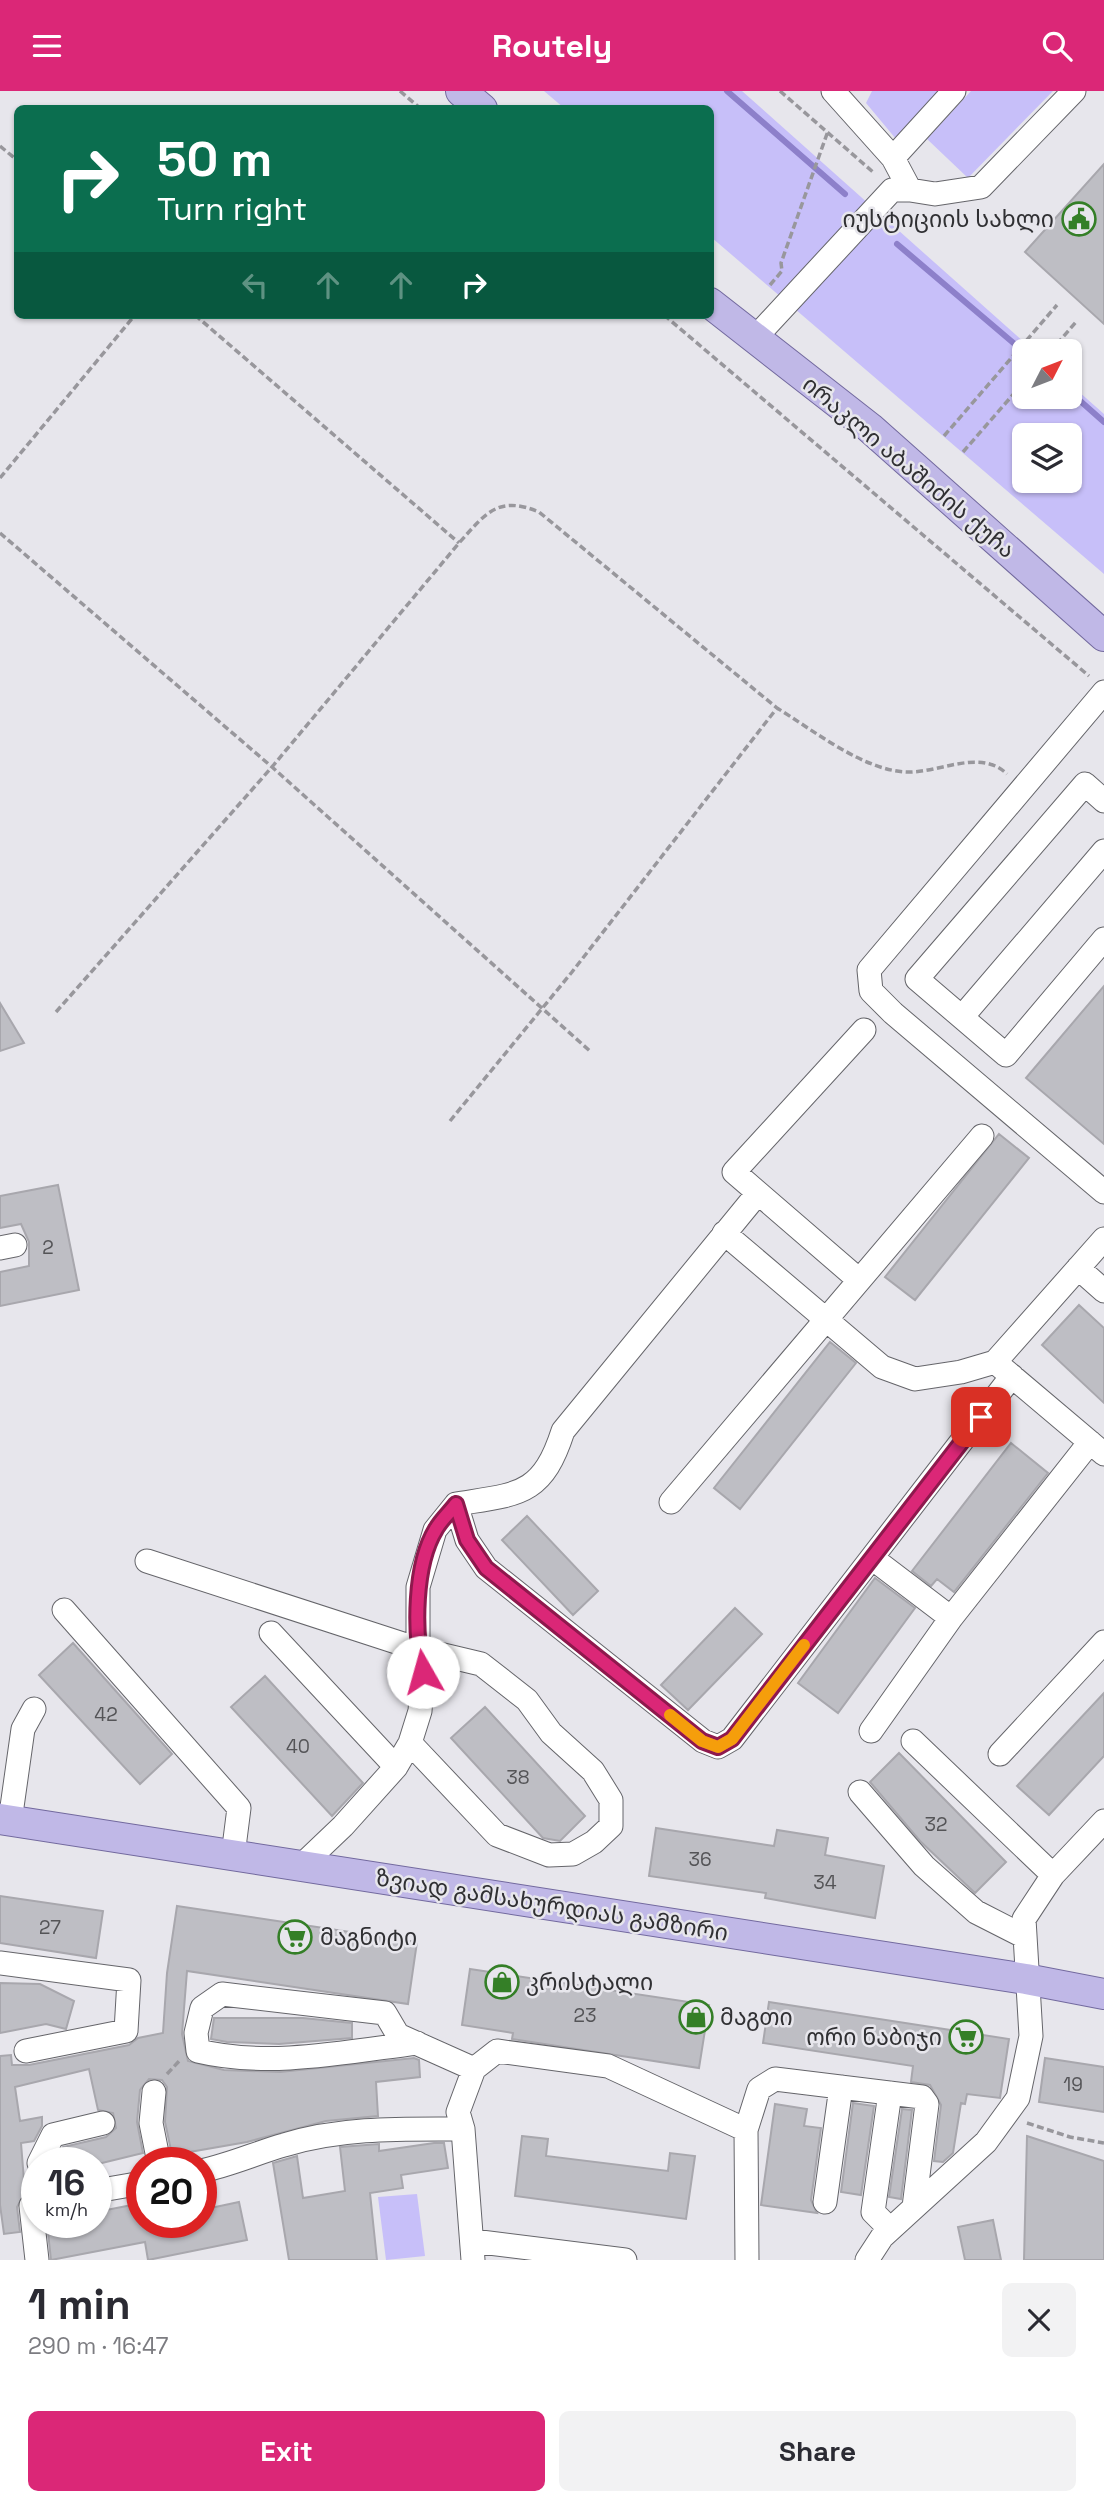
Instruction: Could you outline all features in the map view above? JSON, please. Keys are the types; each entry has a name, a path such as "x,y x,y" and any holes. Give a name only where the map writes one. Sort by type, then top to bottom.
{"main road":[{"path":"461,91 477,105"},
{"name":"ირაკლი აბაშიძის ქუჩა","path":"714,306 870,428 1104,636"},
{"name":"ზვიად გამსახურდიას გამზირი","path":"5,1820 1026,1979 1104,1994"}],"street":[{"path":"834,91 893,157 901,190"},
{"path":"893,157 954,91"},
{"path":"901,190 934,194 981,187 1074,91"},
{"path":"754,339 901,190"},
{"path":"1099,686 1022,789 869,970 871,991 1104,1192"},
{"path":"1104,801 1085,784 918,979 1006,1055 1104,939"},
{"path":"962,1017 1104,851"},
{"path":"859,1280 734,1172 864,1030"},
{"path":"671,1502 982,1136"},
{"path":"301,1866 343,1826 396,1766 410,1743 421,1698 423,1672 418,1649 418,1587 435,1530 456,1504 510,1494 530,1487 543,1478 555,1457 563,1431 758,1193"},
{"path":"724,1233 882,1367 915,1379 1003,1369 1097,1448 951,1618 871,1731"},
{"path":"456,1504 467,1540 486,1568 702,1741 718,1747 732,1739 872,1558 1003,1369 1078,1268 1104,1239"},
{"path":"1078,1268 1104,1291"},
{"path":"872,1558 951,1618"},
{"path":"148,1562 418,1649 481,1664 527,1700 551,1733 593,1771 611,1800 611,1826 594,1842 573,1854 549,1855 497,1835 410,1743"},
{"path":"64,1610 239,1808 233,1855"},
{"path":"271,1633 396,1766"},
{"path":"1000,1754 1104,1642"},
{"path":"5,1820 23,1729 34,1709"},
{"path":"913,1741 1053,1875"},
{"path":"860,1792 924,1866 965,1903 976,1912 1025,1937"},
{"path":"867,2260 890,2229 986,2142 1018,2098 1031,2036 1024,1919 1053,1875 1104,1821"},
{"path":"0,1963 129,1980 126,2031 26,2051"},
{"path":"417,2043 317,2056 226,2058 198,2051 196,2033 202,2008 222,1994 385,2013 398,2035 417,2043 474,2069"},
{"path":"625,2260 473,2251 463,2129 458,2112 474,2069 497,2051 608,2066 746,2130"},
{"path":"747,2260 746,2130 759,2089 775,2079 922,2097 926,2104 914,2207"},
{"path":"825,2202 841,2087"},
{"path":"155,2092 151,2123 156,2147"},
{"path":"890,2093 873,2212 890,2229"},
{"path":"47,2147 53,2134 103,2123"},
{"path":"217,2168 232,2165 286,2144 368,2129 463,2129"},
{"path":"35,2238 37,2260"}],"path":[{"path":"400,91 416,105"},
{"path":"780,91 901,190"},
{"path":"770,285 782,271 781,263 828,131"},
{"path":"0,146 14,158"},
{"path":"944,436 1057,305"},
{"path":"0,478 132,319"},
{"path":"200,319 459,543"},
{"path":"669,319 1099,686"},
{"path":"1061,339 1076,322"},
{"path":"963,452 1012,396"},
{"path":"56,1012 272,767 459,543 482,517 502,504 520,504 539,512 777,708 859,759 906,772 982,761 1001,768 1022,789"},
{"path":"0,534 272,767 591,1052"},
{"path":"450,1121 777,708"},
{"path":"155,2092 176,2062 198,2051"},
{"path":"1005,2116 1070,2137 1104,2143"}],"shaded area":[{"path":"544,91 742,91 1020,339 1012,339 1012,409 1082,409 1082,395 1104,414 1104,574 714,240 714,105 560,105"},
{"path":"872,91 940,91 896,139 866,103"},
{"path":"971,91 1053,91 968,178 927,139"},
{"path":"417,2194 425,2256 386,2260 378,2197"}],"building":[{"name":"იუსტიციის სახლი","path":"1104,164 1104,324 1025,252"},
{"path":"1104,986 1104,1144 1026,1078"},
{"path":"0,1003 24,1043 0,1051"},
{"path":"999,1134 1029,1158 915,1300 885,1277"},
{"path":"58,1185 79,1290 0,1306 0,1272 29,1266 29,1242 21,1224 0,1228 0,1196"},
{"path":"1079,1305 1104,1328 1104,1403 1042,1345"},
{"path":"830,1342 856,1363 740,1509 714,1488"},
{"path":"1011,1443 1048,1473 954,1592 937,1579 931,1586 912,1571"},
{"path":"527,1516 598,1591 573,1615 502,1540"},
{"path":"875,1578 915,1608 838,1713 798,1683"},
{"path":"735,1608 762,1634 688,1710 661,1685"},
{"path":"73,1643 172,1754 140,1784 39,1675"},
{"path":"265,1676 363,1783 332,1816 231,1707"},
{"path":"1104,1693 1104,1756 1049,1815 1017,1786"},
{"path":"485,1707 585,1816 560,1841 543,1838 451,1738"},
{"path":"899,1753 1006,1862 975,1893 920,1841 870,1782"},
{"path":"656,1828 774,1846 777,1830 828,1838 825,1855 884,1866 875,1918 765,1898 766,1893 649,1876"},
{"path":"0,1896 103,1911 96,1958 0,1943"},
{"path":"177,1906 417,1942 408,2004 187,1971 182,2034 188,2061 224,2070 280,2072 414,2058 419,2060 420,2077 376,2082 378,2116 326,2121 217,2147 170,2147 165,2122 167,2087 162,2080 149,2079 140,2090 137,2122 142,2147 126,2147 126,2157 112,2161 112,2147 63,2147 106,2137 116,2128 113,2113 98,2110 89,2069 15,2087 20,2121 42,2117 42,2126 34,2141 21,2143 21,2200 17,2207 20,2232 4,2234 0,2205 0,2056 11,2055 12,2065 29,2065 129,2045 138,2038 163,2033 167,1973"},
{"path":"470,1969 709,2005 699,2068 512,2039 513,2033 462,2025"},
{"path":"0,1983 40,1984 74,2001 66,2029 46,2024 0,2033"},
{"path":"769,2002 1009,2039 1000,2098 967,2094 965,2104 961,2103 953,2153 943,2162 934,2161 941,2105 930,2085 911,2082 913,2066 763,2043"},
{"path":"214,2018 303,2018 352,2023 352,2038 279,2044 227,2042 211,2039"},
{"path":"1045,2058 1104,2067 1104,2112 1039,2102"},
{"path":"853,2103 874,2106 861,2195 841,2192"},
{"path":"775,2104 807,2109 804,2126 821,2128 811,2200 817,2213 761,2205"},
{"path":"902,2109 912,2110 901,2199 889,2197"},
{"path":"522,2136 548,2139 546,2156 668,2171 670,2153 695,2156 686,2219 515,2196"},
{"path":"1027,2136 1104,2161 1104,2260 1024,2260"},
{"path":"444,2143 448,2168 401,2175 403,2188 370,2193 377,2260 289,2260 273,2163 297,2156 303,2198 345,2191 340,2147 379,2144 379,2151"},
{"path":"239,2202 247,2240 148,2260 145,2242 51,2260 49,2238 112,2238 112,2209 126,2206 126,2238 217,2238 217,2207"},
{"path":"993,2220 1001,2260 965,2260 958,2227"}],"waterway":[{"path":"727,91 845,194"},
{"path":"897,244 1012,342"},
{"path":"1082,403 1104,422"}],"slow traffic":[{"path":"670,1715 702,1741 718,1747 732,1739 804,1645"}],"place":[{"name":"იუსტიციის სახლი","path":"1079,219"},
{"name":"მაგნიტი","path":"295,1937"},
{"name":"კრისტალი","path":"502,1982"},
{"name":"მაგთი","path":"696,2017"},
{"name":"ორი ნაბიჯი","path":"966,2037"}],"route":[{"path":"423,1672 418,1649 418,1587 435,1530 456,1504 467,1540 486,1568 702,1741 718,1747 732,1739 981,1417"}]}
